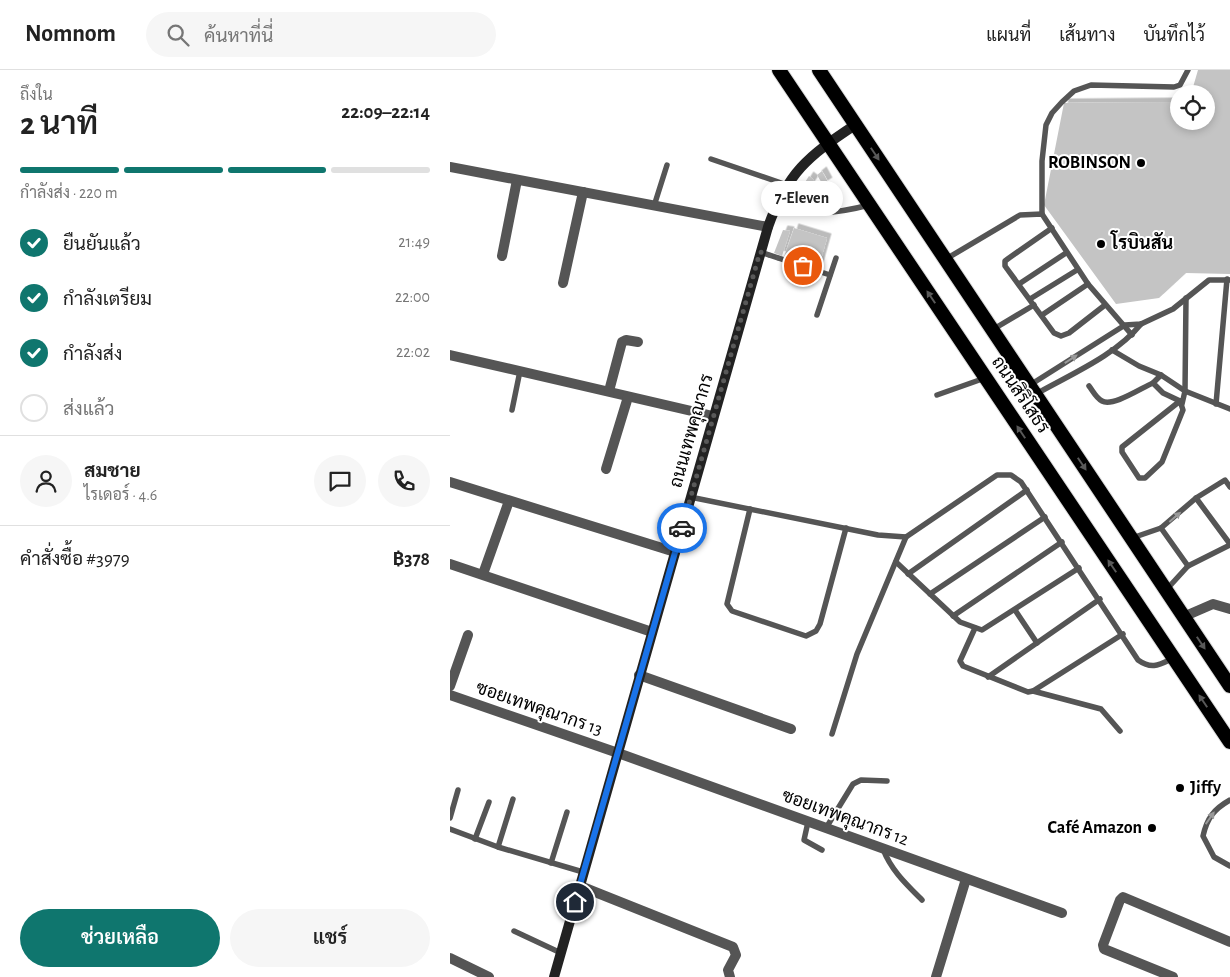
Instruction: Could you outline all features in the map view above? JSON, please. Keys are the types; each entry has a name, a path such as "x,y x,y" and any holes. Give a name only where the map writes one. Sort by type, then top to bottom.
{"highway":[{"name":"ถนนสิริโสธร","path":"779,70 1230,742"},
{"name":"ถนนสิริโสธร","path":"819,70 1230,686"}],"main road":[{"name":"ถนนเทพคุณากร","path":"554,977 760,252 775,206 787,184 799,168 828,143 856,125"}],"street":[{"path":"450,167 768,227"},
{"path":"502,256 517,180"},
{"path":"563,282 583,192"},
{"path":"610,391 622,342 626,340 638,342"},
{"path":"450,355 713,416"},
{"path":"606,469 628,396"},
{"path":"450,482 675,552"},
{"path":"483,574 509,501"},
{"path":"450,564 652,632"},
{"path":"1183,617 1213,604 1230,609"},
{"path":"450,686 468,635"},
{"path":"639,675 791,729"},
{"name":"ซอยเทพคุณากร 13","path":"450,695 618,753"},
{"name":"ซอยเทพคุณากร 12","path":"618,753 1062,913"},
{"path":"936,977 966,879"},
{"path":"580,886 733,947 736,950 736,954 728,970 730,977"},
{"path":"1173,977 1104,949 1103,944 1120,900 1123,897 1230,942"},
{"path":"450,958 489,977"}],"lane":[{"path":"1132,335 1077,270 1042,214 1042,161 1046,125 1052,113 1074,91 1091,85 1174,87 1180,85 1188,70"},
{"path":"711,159 787,184"},
{"path":"654,206 667,165"},
{"path":"775,206 827,214 841,213 869,205"},
{"path":"945,260 1020,215 1042,214"},
{"path":"1052,228 1006,261 1005,266 1054,333 1061,336 1069,333 1105,305"},
{"path":"760,252 830,275"},
{"path":"1019,284 1066,253"},
{"path":"817,315 836,258"},
{"path":"992,330 1077,270"},
{"path":"1033,389 1125,325 1140,324 1173,309 1209,280 1228,280 1216,404"},
{"path":"1042,315 1088,284"},
{"path":"1181,403 1122,448 1122,452 1139,478 1145,478 1162,462 1183,410 1181,403 1184,390 1186,298"},
{"path":"1033,389 1112,350 1132,335 1140,324"},
{"path":"1112,350 1139,366 1161,375 1184,390 1230,409"},
{"path":"512,410 520,371"},
{"path":"1089,386 1099,399 1105,403 1114,402 1153,383 1161,375"},
{"path":"938,395 985,378"},
{"path":"1153,383 1163,392 1181,403"},
{"path":"832,734 858,654 906,536 997,475 1010,475 1022,482 1123,634 1138,660 1146,666 1154,667 1174,658"},
{"path":"1132,538 1161,528 1196,498 1228,478 1230,487"},
{"path":"908,574 1027,490"},
{"path":"690,497 878,535 906,536"},
{"path":"1166,589 1188,566 1230,545 1196,498"},
{"path":"750,509 727,604 732,611 806,636 816,631 820,624 846,528"},
{"path":"930,594 1045,517"},
{"path":"1161,528 1188,566"},
{"path":"953,616 1062,542"},
{"path":"896,562 960,622 982,630 1079,568"},
{"path":"988,677 1100,599"},
{"path":"1015,610 1037,643"},
{"path":"975,628 960,661 970,670 1020,690 1033,691 1101,709 1120,732"},
{"path":"1033,691 1123,634"},
{"path":"826,828 853,784 861,780 887,781"},
{"path":"450,818 458,790"},
{"path":"498,847 513,799"},
{"path":"1230,800 1218,807 1206,821 1202,836 1214,857 1230,866"},
{"path":"475,839 490,802"},
{"path":"551,863 567,812"},
{"path":"808,822 804,840 822,850"},
{"path":"450,829 498,847 583,872"},
{"path":"883,849 889,863 897,874 922,900"},
{"path":"514,931 561,953"}],"building":[{"name":"ROBINSON","path":"1198,70 1230,70 1230,274 1186,273 1159,298 1116,304 1044,205 1064,103 1170,102 1170,130 1215,130 1215,85 1194,85"},
{"path":"822,171 828,182 823,185 817,175"},
{"path":"809,176 814,180 796,207 791,204"},
{"path":"794,228 827,238 818,270 784,257"},
{"path":"783,230 790,231 782,256 774,253"}],"way so far":[{"path":"682,528 760,252 803,266"}],"place":[{"name":"ROBINSON","path":"1141,163"},
{"name":"โรบินสัน","path":"1101,244"},
{"name":"7-Eleven","path":"803,266"},
{"name":"Jiffy","path":"1180,788"},
{"name":"Café Amazon","path":"1152,828"}],"route":[{"path":"575,902 682,528"}]}
